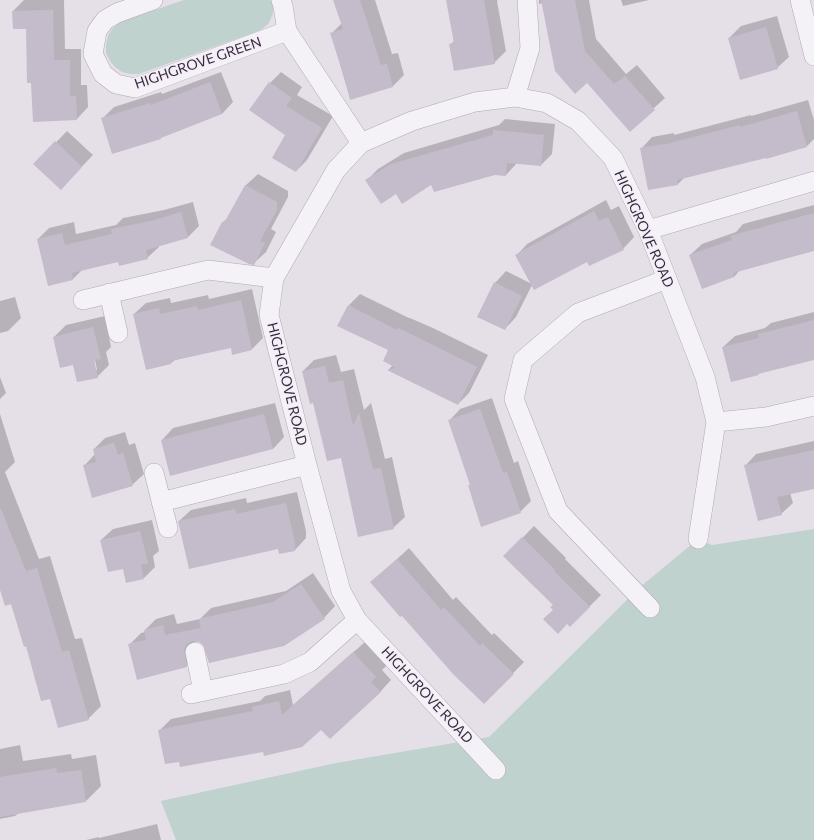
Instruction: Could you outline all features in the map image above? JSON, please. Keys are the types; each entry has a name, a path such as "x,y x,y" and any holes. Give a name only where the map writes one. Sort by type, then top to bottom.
{"street":[{"name":"HIGHGROVE GREEN","path":"153,0 117,13 105,20 97,31 94,54 103,74 116,84 135,88 287,31"},
{"path":"281,0 287,31 361,143"},
{"path":"515,97 530,48 527,0"},
{"path":"800,0 814,56"},
{"name":"HIGHGROVE ROAD","path":"496,770 357,620 341,591 307,466 269,315 274,278 336,170 361,143 412,122 468,104 515,97 547,103 578,121 613,158 648,230 705,377 716,422"},
{"path":"648,230 814,182"},
{"path":"83,300 208,270 274,278"},
{"path":"650,608 558,511 514,399 523,360 578,313 668,279"},
{"path":"109,294 118,333"},
{"path":"698,539 716,422 766,416 814,406"},
{"name":"HIGHGROVE ROAD","path":"161,502 307,466"},
{"path":"154,473 168,528"},
{"path":"195,652 197,692 284,674 310,662 357,620"}],"shaded area":[{"path":"184,0 273,0 273,13 269,23 261,30 139,74 122,72 115,67 106,53 108,36 112,29 120,22"},
{"path":"814,529 814,840 176,840 161,801 336,763 489,737 640,587 698,539 712,545"}],"building":[{"path":"333,0 360,0 381,65 387,64 393,87 350,100 330,33 343,29"},
{"path":"446,0 484,0 495,64 454,71 449,44 454,43"},
{"path":"541,0 575,0 585,51 614,84 625,76 655,110 630,132 587,83 575,94 555,71"},
{"path":"53,10 54,60 70,60 70,96 76,96 77,120 33,122 31,83 27,83 26,29 13,29 12,11"},
{"path":"766,27 778,69 740,80 728,38"},
{"path":"210,82 222,114 161,139 112,154 101,118 150,103 151,105"},
{"path":"269,82 292,98 286,106 322,128 296,172 272,158 285,135 249,110"},
{"path":"797,111 807,147 766,159 677,180 678,185 648,190 640,148 663,145 740,125 740,127"},
{"path":"493,130 544,135 541,166 507,163 506,176 495,175 434,192 431,185 402,204 396,194 381,204 365,180 391,164 493,135"},
{"path":"55,141 82,167 61,190 33,164"},
{"path":"245,185 277,202 277,210 260,241 265,243 254,265 210,245 222,222 224,223"},
{"path":"594,211 599,221 608,217 624,250 589,266 587,262 534,290 515,255"},
{"path":"181,212 188,238 146,250 148,259 119,266 118,262 72,273 73,280 48,286 37,239 62,233 65,245 112,234 111,229 151,221"},
{"path":"814,213 814,251 733,273 734,277 702,289 689,255 732,240 730,236"},
{"path":"494,282 522,296 505,330 477,317"},
{"path":"241,300 252,350 232,355 231,348 171,361 171,364 146,370 133,314 159,308 160,314 197,306 198,310"},
{"path":"348,305 397,330 398,328 477,367 458,405 387,370 396,368 383,361 388,350 337,326"},
{"path":"814,320 814,360 731,382 722,347 759,338 758,334"},
{"path":"93,327 101,359 94,360 98,378 77,382 73,365 60,368 53,337"},
{"path":"325,366 329,383 343,380 353,426 359,413 373,469 381,468 394,529 358,537 341,458 327,461 313,403 310,404 302,371"},
{"path":"480,409 503,473 507,472 521,513 481,527 468,485 470,485 448,420"},
{"path":"264,414 273,449 170,476 161,440"},
{"path":"114,443 118,455 123,453 133,486 92,498 83,465 96,462 93,449"},
{"path":"814,450 814,489 777,497 782,515 758,521 744,465"},
{"path":"286,503 295,543 295,551 279,554 278,549 189,569 178,521 235,509 236,514"},
{"path":"0,509 26,571 37,568 62,652 69,650 89,720 58,728 50,699 41,701 26,646 24,647 11,604 5,606 0,590"},
{"path":"140,531 148,563 141,565 144,579 126,583 123,569 108,572 100,540"},
{"path":"522,537 590,607 570,627 567,624 558,634 543,619 553,610 550,607 553,605 503,556"},
{"path":"397,559 441,610 444,607 480,646 482,643 514,674 484,704 453,674 370,582"},
{"path":"301,584 325,619 284,646 209,663 203,645 199,642 192,641 187,644 184,649 187,667 137,680 128,644 146,640 144,630 163,625 165,635 201,628 199,619 273,602"},
{"path":"353,652 376,677 371,682 381,692 330,739 321,730 302,747 264,756 263,752 180,767 179,762 165,764 158,730 253,711 252,707 279,701 282,715"},
{"path":"56,768 57,773 81,770 86,802 0,817 0,777"}]}
